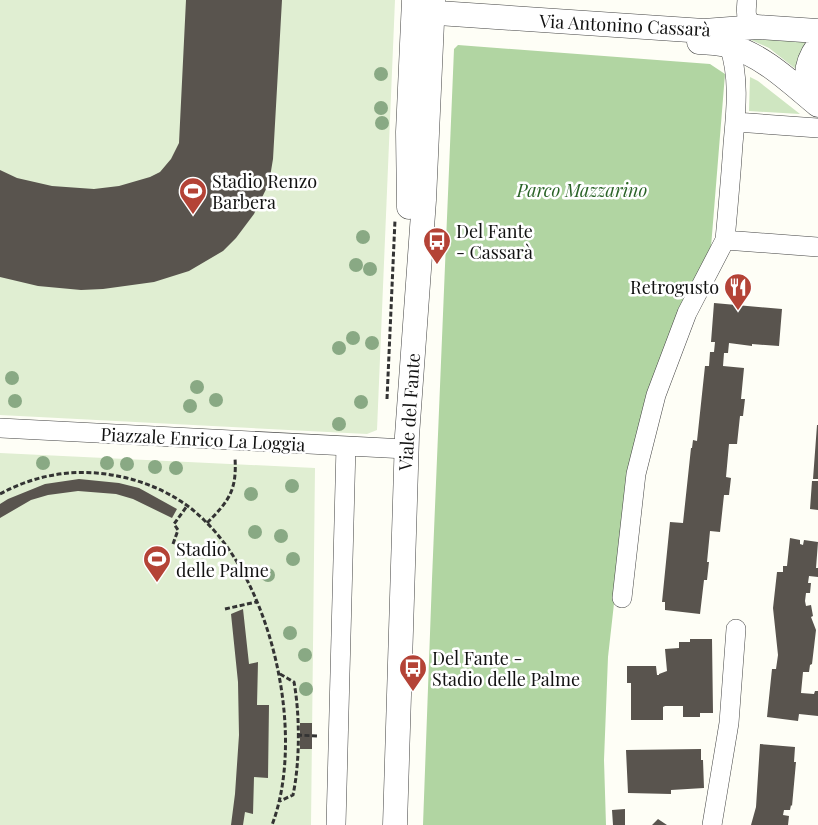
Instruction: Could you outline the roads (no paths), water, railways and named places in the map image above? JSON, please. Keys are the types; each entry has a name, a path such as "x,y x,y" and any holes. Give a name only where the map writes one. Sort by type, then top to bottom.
{"street":[{"path":"747,0 746,14 749,22 757,28"},
{"name":"Via Antonino Cassarà","path":"431,10 666,29 714,31 757,28 818,31"},
{"name":"Via Antonino Cassarà","path":"431,10 729,46 746,52 766,64 818,104"},
{"name":"Viale del Fante","path":"395,825 406,442 417,200 431,10"},
{"path":"622,598 636,474 656,395 687,313 725,240 735,122 736,72 729,46"},
{"name":"Via Antonino Cassarà","path":"818,46 809,61 806,72 808,87 818,104"},
{"path":"735,122 818,128"},
{"path":"725,240 818,247"},
{"name":"Piazzale Enrico La Loggia","path":"0,428 346,446 406,442"},
{"path":"336,825 346,446"},
{"path":"712,825 729,723 736,629"}],"place":[{"name":"Stadio Renzo Barbera","path":"193,215"},
{"name":"Del Fante - Cassarà","path":"437,265"},
{"name":"Retrogusto","path":"738,311"},
{"name":"Stadio delle Palme","path":"157,583"},
{"name":"Del Fante - Stadio delle Palme","path":"413,692"}],"park label":[{"name":"Parco Mazzarino","path":"582,190"}]}
